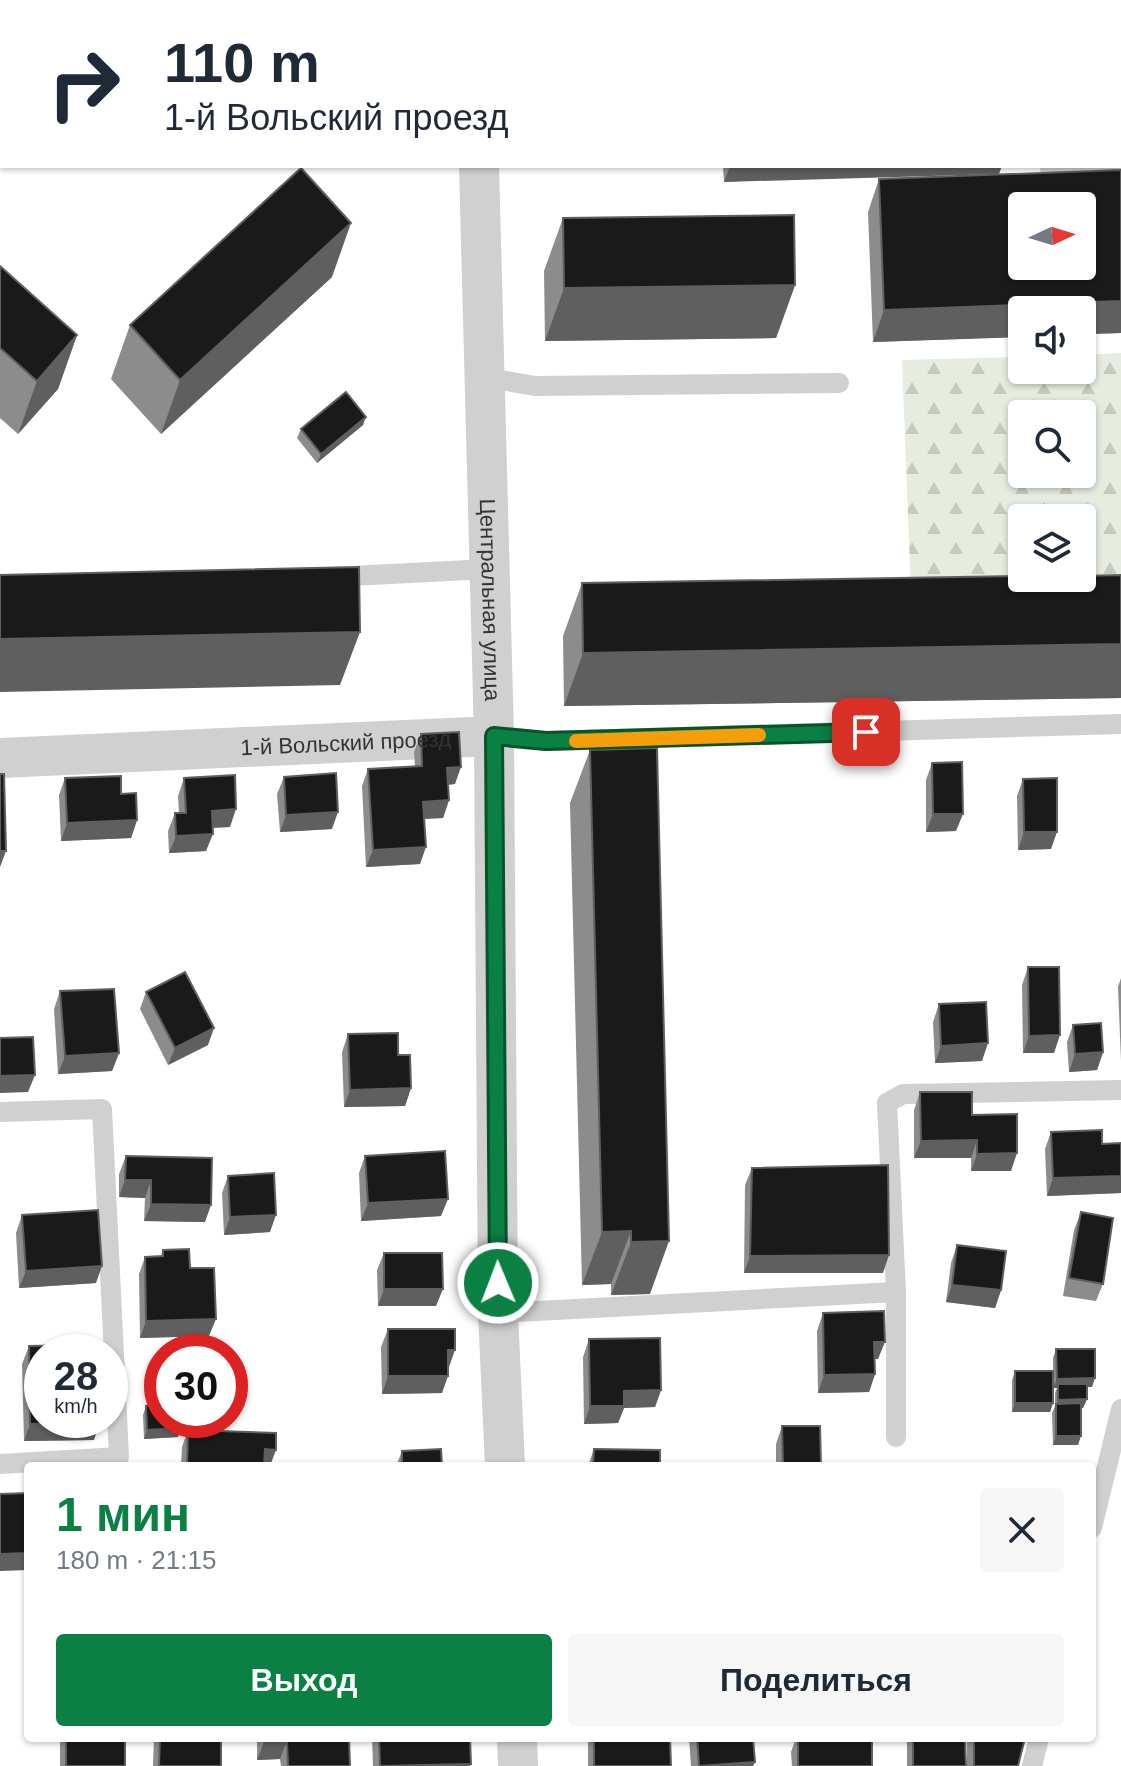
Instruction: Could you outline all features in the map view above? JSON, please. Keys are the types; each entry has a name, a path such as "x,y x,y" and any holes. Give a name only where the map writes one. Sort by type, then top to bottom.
{"street":[{"name":"Центральная улица","path":"479,168 494,736 498,1313 505,1462"},
{"name":"1-й Вольский проезд","path":"0,758 494,736"},
{"path":"517,1742 518,1766"}],"lane":[{"path":"1050,168 1051,177 1121,174"},
{"path":"483,377 535,386 839,383"},
{"path":"311,580 489,569"},
{"name":"1-й Вольский проезд","path":"494,736 546,741 1121,724"},
{"path":"896,1437 896,1292 887,1103 903,1094 1121,1090"},
{"path":"0,1112 102,1109 119,1457 34,1462"},
{"path":"498,1313 896,1292"},
{"path":"1096,1512 1121,1409"},
{"path":"0,1464 24,1463"},
{"path":"1032,1766 1038,1742"}],"green space":[{"path":"1121,353 1121,586 1096,587 1096,504 1008,504 1008,590 911,593 902,360 1008,357 1008,384 1096,384 1096,354"}],"building":[{"path":"301,168 351,223 180,380 130,325"},
{"path":"1121,170 1121,301 1096,302 1096,296 1008,296 1008,305 884,310 879,179"},
{"path":"794,215 795,285 564,288 563,218"},
{"path":"0,266 77,335 37,381 0,348"},
{"path":"346,392 366,417 321,454 301,429"},
{"path":"359,567 360,632 0,639 0,575"},
{"path":"1121,575 1121,644 583,653 582,583 1008,576 1008,592 1096,592 1096,576"},
{"path":"459,732 461,767 447,768 449,800 423,802 426,847 373,850 368,769 422,766 421,734"},
{"path":"657,748 669,1241 631,1242 631,1231 602,1232 590,750"},
{"path":"962,762 963,814 933,814 932,763"},
{"path":"336,773 338,812 286,815 284,777"},
{"path":"0,774 4,774 6,851 0,851"},
{"path":"235,775 236,809 212,811 213,834 176,836 175,813 186,813 184,778"},
{"path":"121,776 121,794 136,793 137,820 67,823 65,778"},
{"path":"1057,778 1057,832 1024,832 1023,779"},
{"path":"1028,967 1059,967 1060,1035 1029,1036"},
{"path":"185,972 214,1028 175,1048 146,992"},
{"path":"114,989 119,1053 65,1056 60,991"},
{"path":"986,1002 988,1043 941,1046 939,1004"},
{"path":"1101,1023 1103,1052 1075,1054 1073,1025"},
{"path":"398,1033 398,1055 410,1055 411,1088 350,1090 348,1034"},
{"path":"33,1037 35,1075 0,1076 0,1038"},
{"path":"920,1092 972,1092 972,1115 1017,1114 1017,1153 977,1154 977,1140 921,1141"},
{"path":"1102,1130 1102,1144 1121,1143 1121,1176 1053,1178 1051,1132"},
{"path":"445,1151 448,1199 368,1203 365,1156"},
{"path":"126,1156 212,1158 211,1205 151,1204 151,1180 125,1180"},
{"path":"888,1165 889,1255 750,1256 752,1168"},
{"path":"274,1173 276,1215 230,1217 228,1176"},
{"path":"98,1210 102,1266 26,1271 22,1215"},
{"path":"1081,1212 1113,1218 1103,1284 1069,1278"},
{"path":"957,1245 1006,1251 1001,1290 952,1285"},
{"path":"189,1249 190,1268 214,1268 216,1319 146,1321 145,1257 163,1256 163,1250"},
{"path":"384,1253 442,1253 443,1289 384,1289"},
{"path":"884,1311 885,1342 874,1342 875,1374 824,1375 823,1313"},
{"path":"388,1329 455,1329 455,1350 448,1350 448,1376 388,1376"},
{"path":"660,1338 661,1390 624,1391 624,1406 590,1406 589,1339"},
{"path":"1056,1349 1095,1349 1095,1378 1057,1379"},
{"path":"1015,1371 1053,1371 1053,1403 1015,1403"},
{"path":"1058,1384 1087,1384 1087,1399 1058,1400"},
{"path":"1081,1403 1081,1436 1056,1436 1056,1404"},
{"path":"782,1426 820,1426 821,1462 783,1462"},
{"path":"248,1432 276,1433 276,1450 265,1449 264,1462 187,1462 188,1438 248,1438"},
{"path":"441,1449 442,1462 402,1462 402,1451"},
{"path":"594,1449 660,1450 660,1462 593,1462"},
{"path":"24,1493 24,1553 0,1554 0,1494"},
{"path":"66,1742 125,1742 125,1766 66,1766"},
{"path":"160,1742 221,1742 221,1766 159,1766"},
{"path":"287,1742 349,1742 350,1766 288,1766"},
{"path":"379,1742 470,1742 471,1764 380,1766"},
{"path":"594,1742 670,1742 671,1766 594,1766"},
{"path":"697,1742 753,1742 755,1762 699,1766"},
{"path":"798,1742 872,1742 872,1766 798,1766"},
{"path":"913,1742 965,1742 966,1766 913,1766"},
{"path":"974,1742 1024,1742 1018,1766 974,1766"}],"slow traffic":[{"path":"576,741 759,735"}],"route":[{"path":"498,1283 494,736 546,741 866,732"}]}
